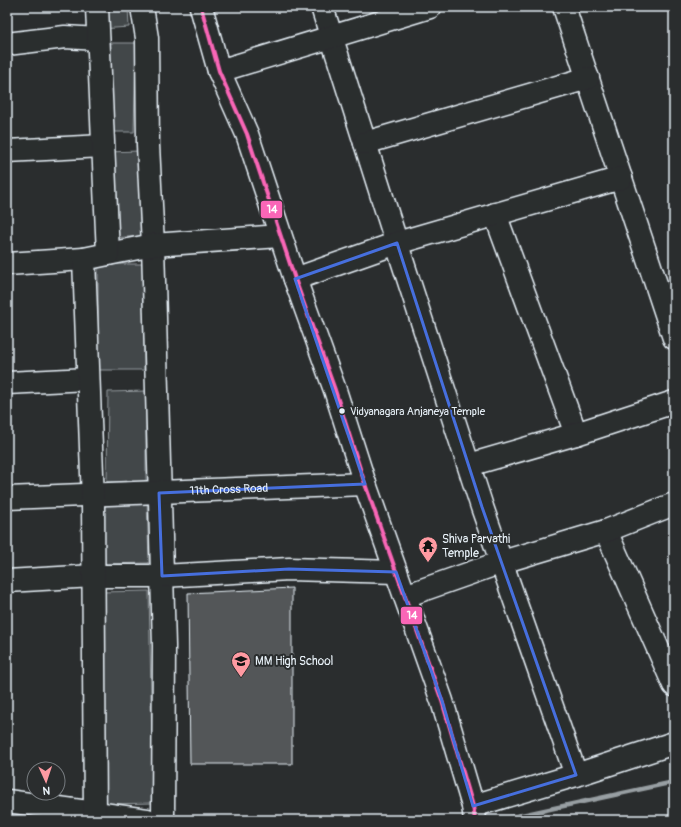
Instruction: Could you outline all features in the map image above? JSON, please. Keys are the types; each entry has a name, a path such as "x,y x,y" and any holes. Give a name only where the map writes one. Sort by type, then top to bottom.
{"street":[{"path":"97,7 108,254"},
{"path":"142,7 147,38 148,145 153,244 164,646 163,820"},
{"path":"201,7 219,71 247,134 280,236 335,390 365,484 442,701 474,813 576,775 674,742"},
{"path":"322,7 396,243 469,465 576,775"},
{"path":"219,71 332,38 430,7"},
{"path":"566,7 674,338"},
{"path":"7,44 65,37 98,39"},
{"path":"365,143 588,78"},
{"path":"7,151 103,146"},
{"path":"295,279 396,243 621,178"},
{"path":"495,214 576,434"},
{"path":"7,264 84,259 153,244 280,236"},
{"path":"84,259 93,495 95,816"},
{"path":"7,383 88,379"},
{"path":"469,465 576,434 674,402"},
{"name":"11th Cross Road","path":"7,498 365,484"},
{"path":"405,596 502,562 606,531 674,504"},
{"path":"606,531 674,685"},
{"path":"7,581 94,576 162,576 289,569 396,572"},
{"path":"7,801 95,816 147,820"}],"highlighted area":[{"path":"397,243 482,507 576,775 473,806 442,701 396,572 289,569 162,576 159,493 365,484 295,279"}],"shaded area":[{"path":"99,7 128,7 129,27 101,29"},
{"path":"106,43 136,43 134,132 105,132"},
{"path":"139,151 144,236 111,238 107,152"},
{"path":"98,264 144,264 144,370 98,370"},
{"path":"146,391 146,482 107,482 108,392"},
{"path":"147,501 149,563 101,564 99,503"},
{"path":"149,591 153,803 106,804 102,592"}],"building":[{"name":"MM High School","path":"292,588 292,764 190,764 188,593"}],"waterway":[{"path":"499,820 674,782"}],"transit line":[{"name":"14","path":"201,7 219,71 247,134 295,279 335,390 365,484 442,701 473,806 475,820"}],"place":[{"name":"Vidyanagara Anjaneya Temple","path":"342,411"},
{"name":"Shiva Parvathi Temple","path":"428,563"},
{"name":"MM High School","path":"241,678"}]}
